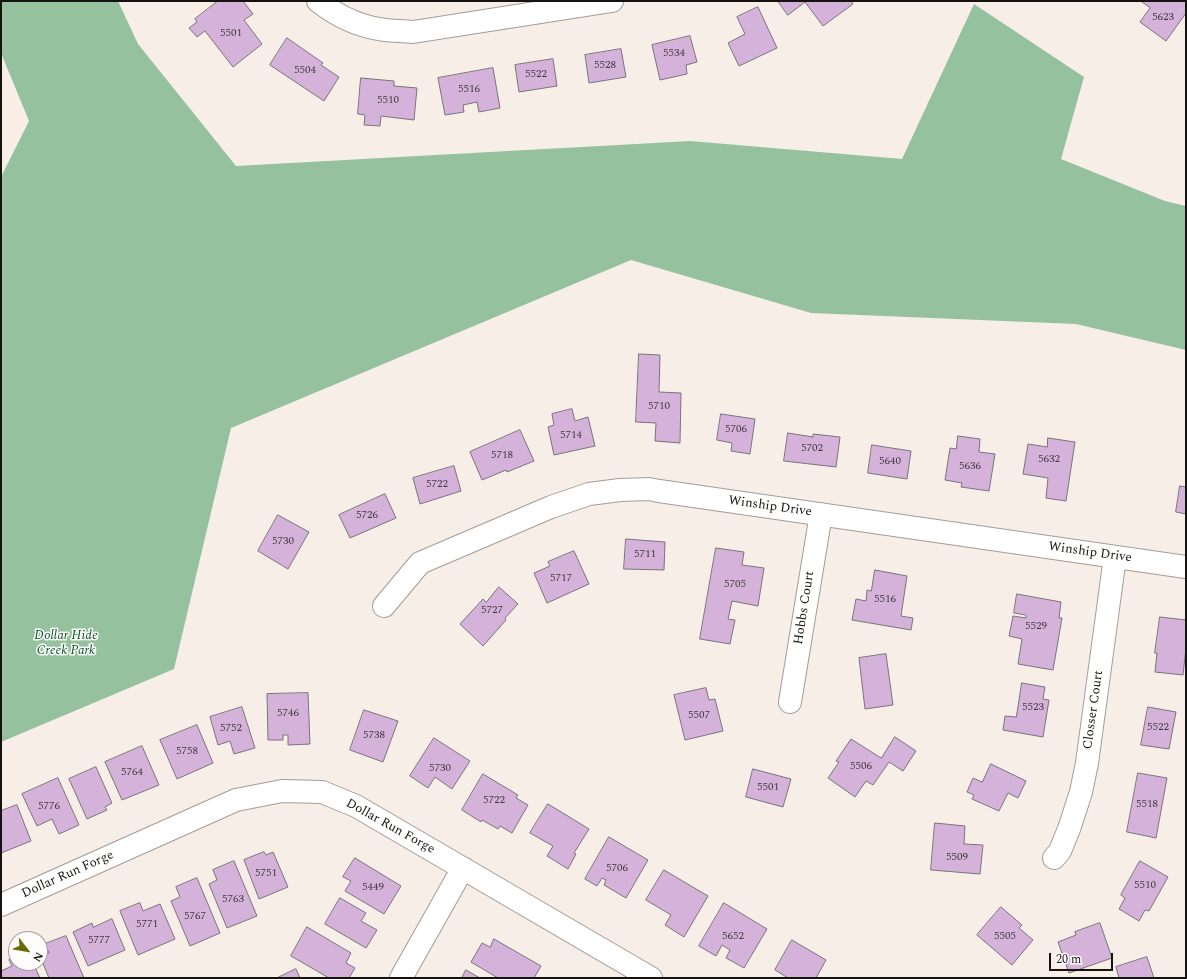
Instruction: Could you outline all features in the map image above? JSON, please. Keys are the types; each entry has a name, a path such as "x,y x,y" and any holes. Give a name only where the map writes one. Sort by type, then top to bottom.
{"street":[{"path":"318,1 339,14 366,26 384,30 413,32 612,1"},
{"name":"Winship Drive","path":"384,606 420,563 551,507 589,494 620,490 649,489 1186,567"},
{"name":"Hobbs Court","path":"790,702 821,514"},
{"name":"Closser Court","path":"1054,858 1060,850 1069,829 1081,792 1087,763 1115,557"},
{"name":"Dollar Run Forge","path":"1,905 236,800 282,791 322,792 356,806 650,978"},
{"path":"401,978 463,868"}],"green space":[{"name":"Dollar Hide Creek Park","path":"1,1 118,1 138,44 236,166 690,141 902,159 974,4 1084,77 1061,159 1165,201 1186,206 1186,350 1076,324 811,313 631,260 231,428 174,669 1,742 1,177 29,121 1,53"}],"building":[{"path":"218,1 243,1 253,14 244,20 262,44 233,67 205,31 197,37 189,28 197,22 195,19"},
{"path":"778,1 851,1 853,4 823,26 805,2 788,15"},
{"path":"1141,1 1186,1 1186,13 1166,41 1140,22 1150,8"},
{"path":"758,7 777,48 739,66 728,43 745,34 737,17"},
{"path":"690,36 697,62 686,65 687,74 660,80 652,45"},
{"path":"287,38 323,63 321,65 339,77 324,101 270,65"},
{"path":"621,49 626,77 589,83 585,55"},
{"path":"553,59 557,86 519,92 515,65"},
{"path":"493,68 500,108 479,112 477,102 463,105 464,112 445,115 438,78"},
{"path":"361,78 394,81 394,86 417,88 414,120 381,116 380,126 364,125 365,115 358,114"},
{"path":"639,354 660,355 659,392 681,393 680,443 655,441 656,423 636,422"},
{"path":"572,409 575,421 588,417 595,446 554,455 548,427 554,425 552,414"},
{"path":"721,414 755,419 750,454 731,451 732,443 717,440"},
{"path":"520,430 534,461 482,480 470,452"},
{"path":"788,433 813,437 813,434 840,437 836,467 784,461"},
{"path":"958,436 980,439 979,452 995,454 989,491 961,487 962,483 945,480 950,448 956,449"},
{"path":"1048,438 1075,442 1066,501 1046,498 1048,478 1023,474 1028,444 1047,447"},
{"path":"872,445 911,451 907,479 868,473"},
{"path":"454,466 461,491 420,504 413,478"},
{"path":"1180,486 1186,487 1186,514 1176,512"},
{"path":"385,494 396,518 350,538 339,515"},
{"path":"278,515 309,532 288,569 258,551"},
{"path":"626,539 665,542 664,570 624,569"},
{"path":"716,548 744,552 742,565 764,568 758,606 732,601 728,619 735,620 730,644 700,639"},
{"path":"574,551 589,584 547,603 534,573 550,566 548,562"},
{"path":"875,570 907,576 901,616 913,618 911,630 852,620 856,599 866,601 867,590 871,591"},
{"path":"499,587 518,604 483,646 460,624 483,599 486,602"},
{"path":"1017,594 1061,602 1059,618 1062,618 1053,670 1018,664 1022,639 1009,636 1013,616 1026,618 1026,615 1014,613"},
{"path":"1160,617 1186,620 1186,648 1183,675 1155,672 1157,653 1155,653"},
{"path":"886,654 893,705 865,709 859,658"},
{"path":"1022,683 1045,687 1043,699 1049,700 1043,737 1003,730 1005,716 1016,717"},
{"path":"706,688 709,700 715,699 723,731 685,740 674,695"},
{"path":"308,693 310,744 288,745 288,735 283,735 283,740 268,740 267,694"},
{"path":"242,707 255,748 234,754 230,741 218,745 210,717"},
{"path":"1148,707 1176,712 1169,749 1141,745"},
{"path":"364,710 398,721 383,762 350,750"},
{"path":"197,725 213,763 177,779 160,740"},
{"path":"895,737 916,751 903,771 889,762 873,785 866,781 855,797 828,778 839,762 836,761 851,739 881,758"},
{"path":"434,738 470,761 452,789 435,777 428,788 410,776"},
{"path":"142,746 159,785 122,800 105,762"},
{"path":"991,764 1026,781 1018,798 1008,793 999,811 972,799 974,795 967,792 973,778 982,782"},
{"path":"96,767 112,803 105,807 107,810 87,819 69,779"},
{"path":"753,769 791,779 783,807 746,797"},
{"path":"1138,773 1167,778 1156,838 1127,832"},
{"path":"483,774 518,795 516,798 528,805 512,833 500,826 498,829 482,820 481,822 462,810"},
{"path":"58,778 79,825 59,834 52,819 37,826 22,794"},
{"path":"548,804 589,829 574,853 576,854 568,869 547,856 553,846 530,833"},
{"path":"17,805 31,841 1,853 1,811"},
{"path":"935,823 965,826 964,844 983,845 980,874 931,870"},
{"path":"609,837 648,860 626,898 604,885 606,880 602,878 597,886 585,879"},
{"path":"264,852 266,855 273,852 288,887 259,899 244,860"},
{"path":"355,858 401,886 384,914 345,891 351,881 343,877"},
{"path":"234,861 257,916 227,928 209,884 217,880 213,870"},
{"path":"1140,861 1168,877 1149,911 1145,910 1139,921 1119,909 1125,898 1121,895"},
{"path":"664,870 708,896 684,937 665,925 671,915 646,900"},
{"path":"197,878 220,933 190,946 171,901 180,897 176,887"},
{"path":"340,898 366,913 361,921 377,930 366,948 325,924"},
{"path":"140,903 143,911 160,904 175,939 138,955 120,911"},
{"path":"724,903 767,929 744,968 726,958 730,950 722,945 716,956 699,946"},
{"path":"1001,907 1022,925 1019,928 1033,940 1012,965 977,935"},
{"path":"112,919 125,950 88,966 73,932 92,923 93,927"},
{"path":"1100,923 1112,958 1069,973 1058,942 1076,935 1075,932"},
{"path":"307,927 351,953 346,963 355,968 349,978 329,978 291,956"},
{"path":"66,936 84,978 49,978 46,971 48,971 48,943"},
{"path":"494,939 541,966 534,978 498,978 471,962 482,943 490,947"},
{"path":"792,940 826,960 816,978 788,978 775,970"},
{"path":"1147,957 1154,978 1119,978 1116,967"},
{"path":"8,968 8,971 37,971 40,978 2,978 1,971"},
{"path":"296,969 300,978 277,978"},
{"path":"466,970 480,978 462,978"}]}
